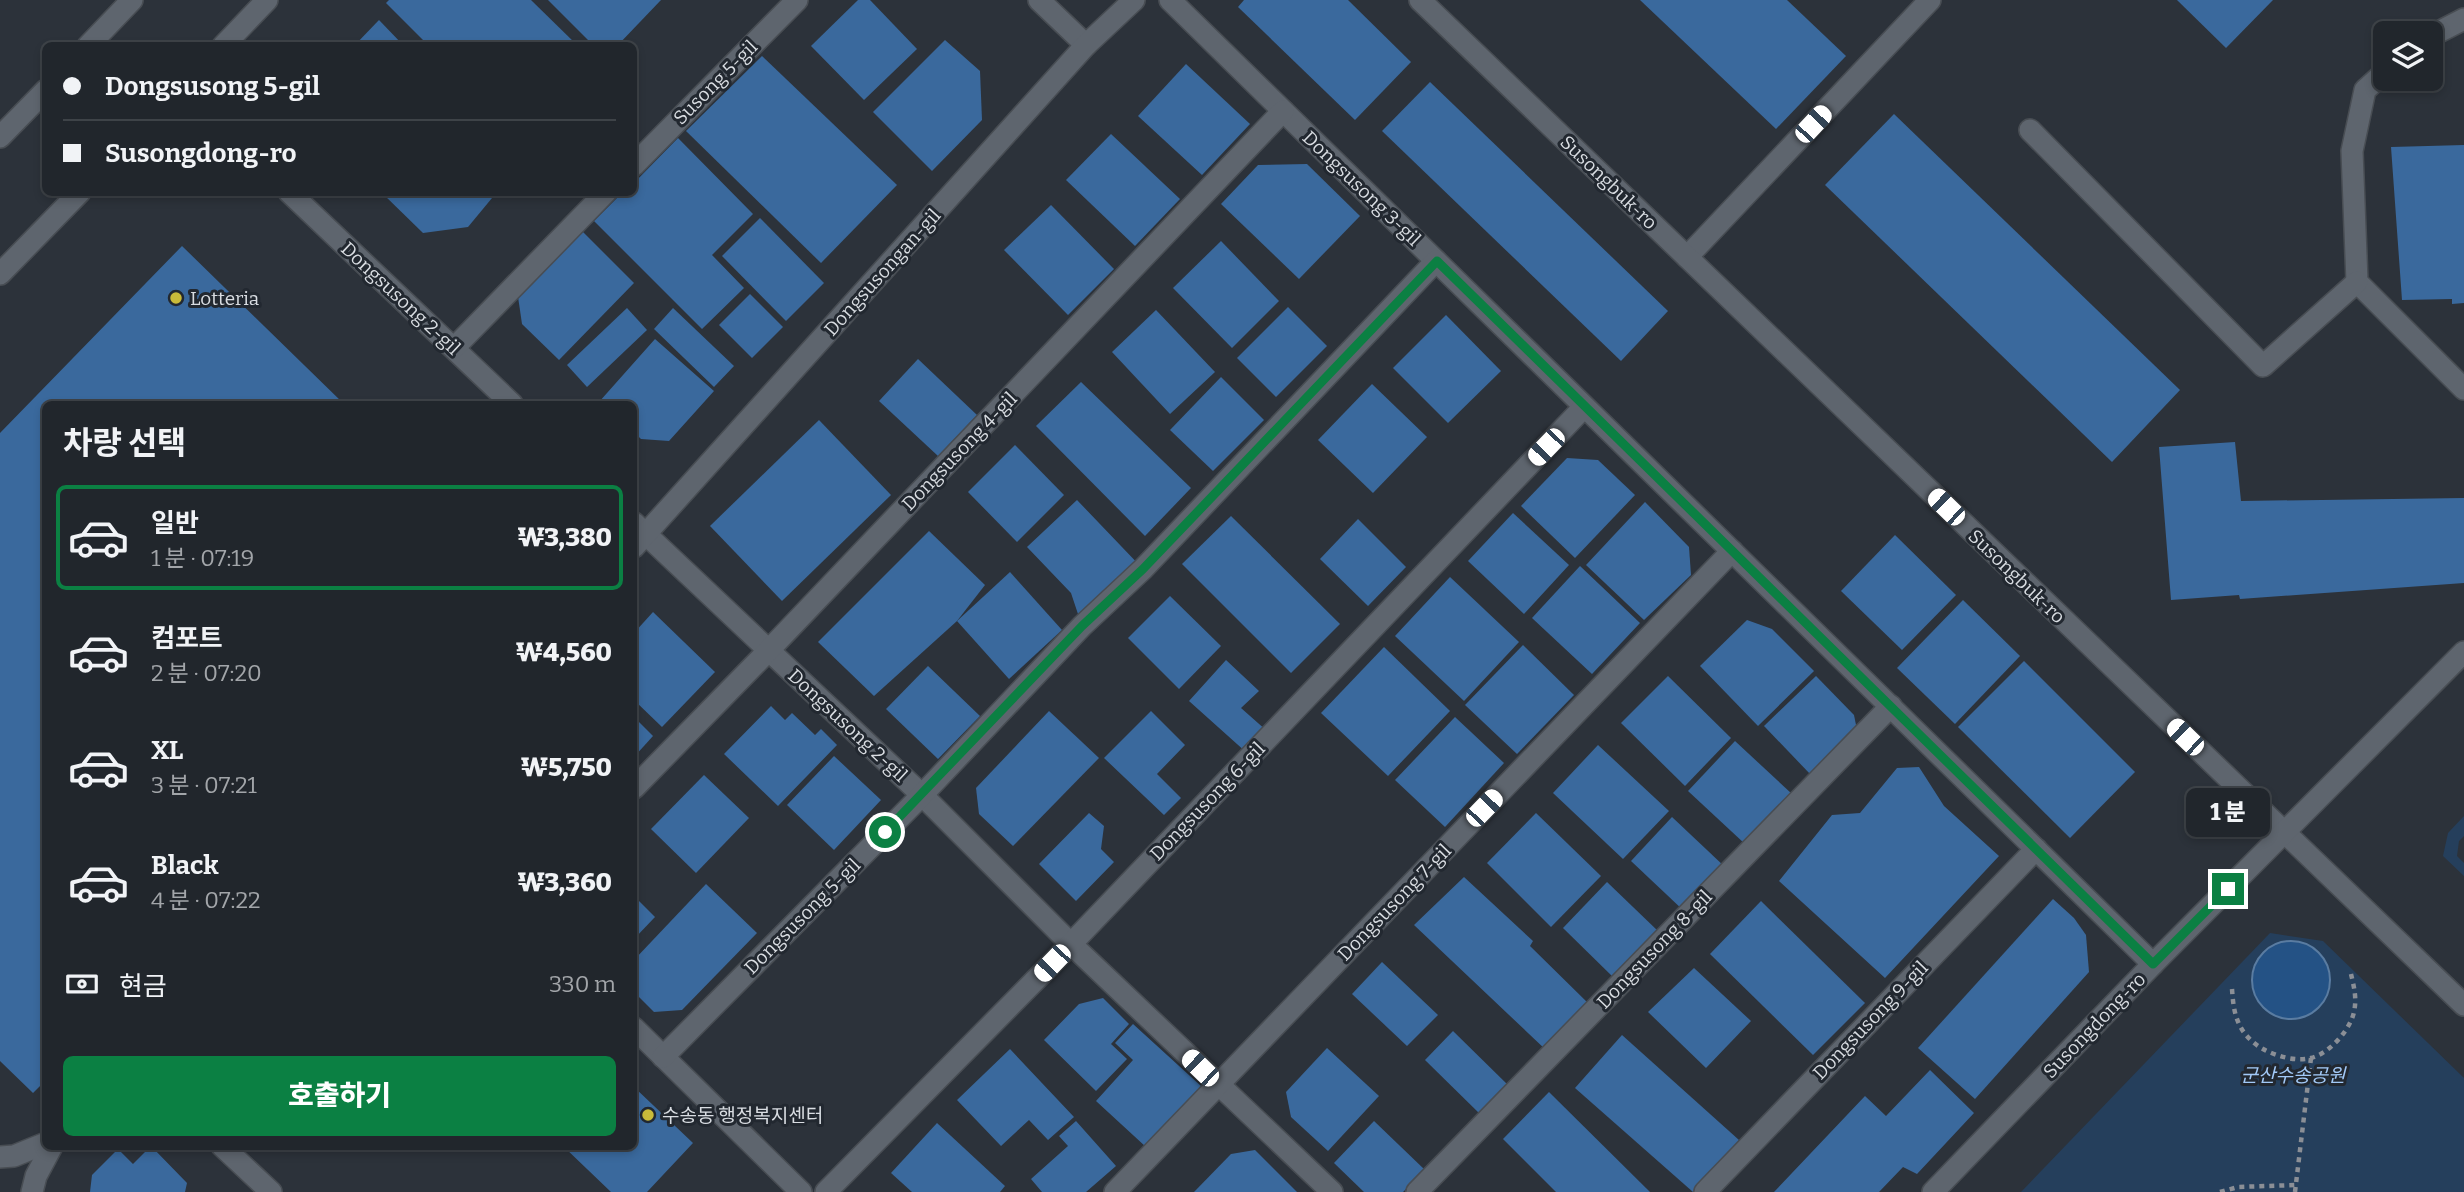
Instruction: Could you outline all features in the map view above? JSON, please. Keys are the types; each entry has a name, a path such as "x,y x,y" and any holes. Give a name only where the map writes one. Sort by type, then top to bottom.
{"street":[{"path":"92,42 132,0"},
{"path":"227,42 267,0"},
{"name":"Susong 5-gil","path":"637,162 797,0"},
{"path":"1039,0 1086,45"},
{"name":"Dongsusongan-gil","path":"638,535 1086,45 1134,0"},
{"name":"Dongsusong 3-gil","path":"1170,0 2153,964"},
{"name":"Susongbuk-ro","path":"1420,0 2464,1005"},
{"path":"1687,257 1921,3"},
{"path":"2443,30 2464,19"},
{"path":"2373,83 2365,90 2352,151 2357,282 2464,389"},
{"path":"0,137 42,94"},
{"name":"Dongsusong 4-gil","path":"637,785 1283,111"},
{"path":"2030,130 2263,366 2357,282"},
{"path":"0,274 76,196"},
{"name":"Dongsusong 2-gil","path":"293,196 509,401"},
{"path":"454,348 602,196"},
{"name":"Dongsusong 5-gil","path":"663,1057 922,795 1082,626 1143,569 1437,261"},
{"name":"Dongsusong 6-gil","path":"826,1192 1071,944 1584,407"},
{"name":"Dongsusong 2-gil","path":"638,535 768,651 922,795 1071,944 1332,1192"},
{"name":"Dongsusong 7-gil","path":"1115,1192 1732,551"},
{"name":"Susongdong-ro","path":"1933,1192 2153,964 2464,652"},
{"name":"Dongsusong 8-gil","path":"1418,1192 1891,706"},
{"name":"Dongsusong 9-gil","path":"1705,1192 2036,849"},
{"path":"637,1031 801,1192"},
{"path":"0,1157 14,1156 42,1145"},
{"path":"32,1192 36,1176 50,1150"},
{"path":"226,1150 271,1192"}],"path":[{"path":"2232,989 2234,1010 2241,1029 2254,1044 2272,1054 2311,1058 2330,1047 2345,1032 2354,1014 2356,993 2351,974"},
{"path":"2295,1192 2311,1058"},
{"path":"2220,1192 2238,1187 2296,1185"}],"green space":[{"path":"2464,816 2464,836 2459,841 2457,856 2464,863 2464,876 2443,856 2448,833"},
{"name":"군산수송공원","path":"2270,933 2323,941 2464,1078 2464,1192 2021,1192"}],"shaded area":[{"path":"2291,941 2306,944 2318,953 2327,965 2330,980 2327,995 2318,1007 2306,1016 2291,1019 2276,1016 2264,1007 2255,995 2252,980 2255,965 2264,953 2276,944"}],"building":[{"path":"389,0 531,0 574,42 425,42 386,3"},
{"path":"548,0 661,0 621,42 590,42"},
{"path":"858,0 870,0 917,49 864,100 811,46"},
{"path":"1244,0 1348,0 1411,62 1355,120 1238,7"},
{"path":"1640,0 1787,0 1846,56 1776,129"},
{"path":"2177,0 2273,0 2226,48"},
{"path":"379,20 400,42 358,42"},
{"path":"945,40 980,71 982,120 932,171 873,112"},
{"path":"762,56 897,185 821,263 686,131"},
{"path":"1186,64 1250,124 1202,175 1138,116"},
{"path":"1430,82 1668,311 1621,361 1382,131"},
{"path":"1894,114 2180,390 2112,462 1825,185"},
{"path":"1111,134 1180,199 1135,246 1066,180"},
{"path":"678,138 753,214 712,255 744,288 702,329 594,221 619,196 637,196 637,180"},
{"path":"2464,145 2464,303 2452,304 2452,299 2402,300 2391,147"},
{"path":"1307,164 1360,216 1299,279 1221,204 1258,165"},
{"path":"385,196 494,196 468,227 423,233"},
{"path":"1051,205 1114,269 1068,315 1004,250"},
{"path":"760,218 824,283 786,321 722,256"},
{"path":"575,224 634,283 559,360 522,324 516,283"},
{"path":"1221,241 1279,301 1232,348 1173,288"},
{"path":"182,246 341,401 42,401 42,1084 33,1093 0,1061 0,433"},
{"path":"750,294 783,327 752,358 719,325"},
{"path":"1288,307 1327,346 1276,397 1237,358"},
{"path":"627,308 647,330 587,387 567,365"},
{"path":"673,308 734,366 714,387 654,329"},
{"path":"1156,310 1215,372 1170,414 1112,352"},
{"path":"1446,315 1501,371 1448,423 1393,368"},
{"path":"655,339 714,391 669,441 641,439 637,435 637,401 600,401"},
{"path":"918,359 977,415 938,456 879,401"},
{"path":"1221,377 1264,420 1213,471 1170,430"},
{"path":"1081,382 1191,488 1145,536 1036,426"},
{"path":"1372,384 1427,437 1373,493 1318,440"},
{"path":"819,420 891,495 782,601 710,526"},
{"path":"2235,442 2241,501 2464,498 2464,583 2240,599 2239,595 2171,600 2159,447"},
{"path":"1015,445 1064,495 1017,542 968,492"},
{"path":"1567,458 1598,460 1635,495 1575,558 1521,506"},
{"path":"1077,500 1143,569 1082,626 1071,593 1027,547"},
{"path":"1645,502 1689,547 1691,575 1644,620 1586,565"},
{"path":"1513,513 1569,565 1524,614 1468,561"},
{"path":"1231,516 1340,624 1291,673 1182,564"},
{"path":"1358,519 1406,567 1368,606 1320,559"},
{"path":"929,531 985,585 957,621 874,696 818,642"},
{"path":"1895,535 1956,595 1902,650 1841,591"},
{"path":"1580,566 1640,623 1592,674 1532,618"},
{"path":"1010,572 1062,630 1009,679 957,621"},
{"path":"1450,577 1519,642 1464,701 1395,636"},
{"path":"1170,596 1221,646 1179,689 1128,638"},
{"path":"1963,600 2020,656 1955,724 1897,668"},
{"path":"653,612 715,672 662,727 637,703 637,630"},
{"path":"1747,620 1772,629 1814,671 1758,726 1700,666"},
{"path":"1523,645 1574,695 1517,754 1465,705"},
{"path":"1384,647 1450,711 1388,776 1321,713"},
{"path":"1226,660 1259,691 1241,708 1267,731 1247,753 1189,701"},
{"path":"2024,661 2135,772 2070,838 1958,727"},
{"path":"928,666 980,716 938,759 886,709"},
{"path":"1668,676 1731,738 1685,786 1621,723"},
{"path":"1816,676 1854,715 1857,730 1811,775 1764,726"},
{"path":"771,706 785,720 792,713 815,735 821,729 837,745 778,806 724,754"},
{"path":"1049,711 1099,758 1013,846 979,814 976,788"},
{"path":"1151,711 1185,745 1157,774 1181,798 1164,815 1104,758"},
{"path":"1455,717 1504,763 1445,827 1395,780"},
{"path":"637,720 653,736 637,754"},
{"path":"1735,741 1792,794 1745,844 1688,791"},
{"path":"1598,745 1669,811 1623,859 1553,793"},
{"path":"834,756 881,800 834,850 787,805"},
{"path":"1919,767 1944,806 1999,856 1885,978 1779,881 1832,815 1860,813 1897,768"},
{"path":"704,775 749,818 696,873 651,829"},
{"path":"1089,813 1104,826 1101,849 1114,862 1076,901 1039,864"},
{"path":"1536,813 1601,876 1551,927 1487,863"},
{"path":"1672,817 1725,867 1684,911 1631,861"},
{"path":"1464,877 1533,941 1530,946 1590,1005 1546,1050 1414,925"},
{"path":"1607,882 1659,932 1614,978 1563,928"},
{"path":"706,884 757,933 682,1010 654,1012 637,995 637,957"},
{"path":"637,899 655,917 637,936"},
{"path":"2053,899 2074,918 2086,935 2089,972 1975,1099 1918,1048"},
{"path":"1761,901 1865,1003 1813,1055 1710,954"},
{"path":"1382,962 1438,1015 1407,1046 1352,994"},
{"path":"1694,968 1751,1021 1706,1068 1648,1012"},
{"path":"1103,998 1129,1024 1111,1044 1127,1059 1096,1091 1044,1040 1079,1004"},
{"path":"1133,1024 1201,1086 1146,1147 1096,1101 1133,1060 1115,1043"},
{"path":"1453,1031 1510,1087 1482,1116 1425,1060"},
{"path":"1622,1035 1739,1140 1693,1192 1575,1088"},
{"path":"1327,1048 1379,1096 1328,1151 1291,1117 1286,1092"},
{"path":"1010,1049 1074,1117 1048,1140 1029,1120 1001,1146 957,1100"},
{"path":"1930,1070 1974,1113 1917,1174 1903,1167 1879,1192 1774,1192 1865,1096 1886,1116"},
{"name":"수송동 행정복지센터","path":"637,1090 693,1143 647,1192 611,1192 567,1150 637,1150"},
{"path":"1549,1092 1650,1192 1556,1192 1503,1139"},
{"path":"1076,1121 1116,1166 1086,1192 1042,1192 1031,1179 1068,1146 1059,1136"},
{"path":"1374,1121 1425,1170 1403,1192 1364,1192 1334,1163"},
{"path":"937,1123 1005,1186 1000,1192 912,1192 891,1173"},
{"path":"117,1150 133,1164 147,1150 155,1150 187,1183 185,1192 90,1192 92,1175"},
{"path":"1255,1150 1297,1192 1194,1192 1231,1154"}],"place":[{"name":"Lotteria","path":"176,298"},
{"name":"수송동 행정복지센터","path":"648,1115"}],"route":[{"path":"885,832 1082,626 1143,569 1437,261 2153,964 2228,889"}]}
